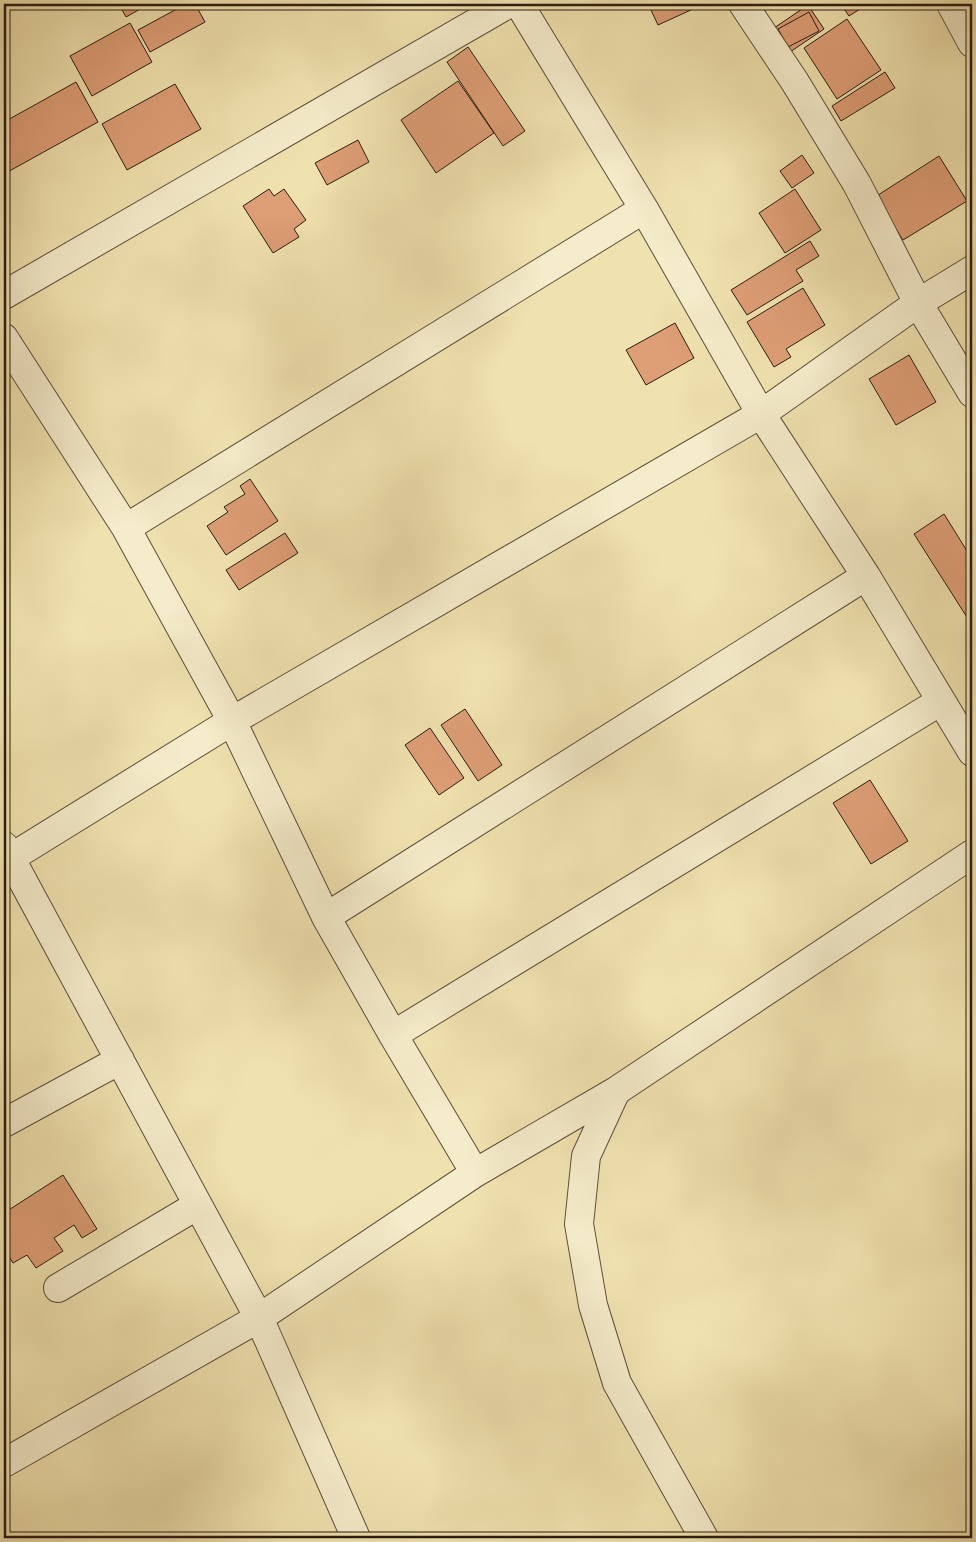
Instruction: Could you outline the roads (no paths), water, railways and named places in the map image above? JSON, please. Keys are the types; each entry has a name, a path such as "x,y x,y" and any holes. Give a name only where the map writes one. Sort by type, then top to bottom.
{"street":[{"path":"4,295 508,4"},
{"path":"519,4 644,209 761,414 866,576 972,752"},
{"path":"743,4 795,82 857,184 918,303 972,393"},
{"path":"126,528 644,209"},
{"path":"356,1538 259,1318 120,1060 6,856 232,720 761,414 918,303 972,270"},
{"path":"4,338 126,528 232,720 326,917 475,1173"},
{"path":"326,917 866,576"},
{"path":"393,1035 941,701"},
{"path":"4,1463 259,1318 475,1173 616,1091 972,854"},
{"path":"4,1123 120,1060"},
{"path":"616,1091 586,1156 579,1224 593,1305 617,1383 704,1538"},
{"path":"58,1288 198,1205"}]}
